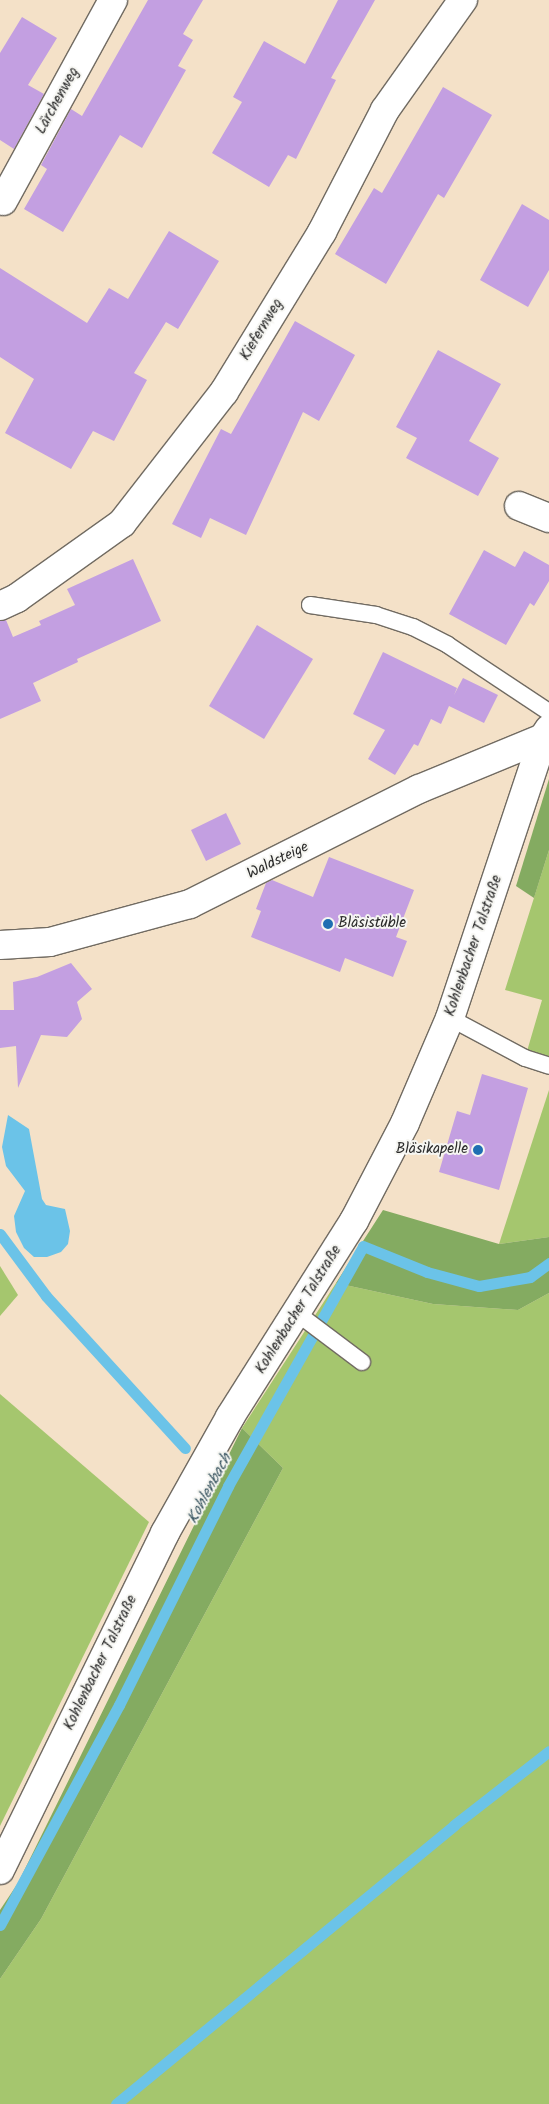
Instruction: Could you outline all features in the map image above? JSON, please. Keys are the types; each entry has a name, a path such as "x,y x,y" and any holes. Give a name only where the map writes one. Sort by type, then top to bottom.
{"street":[{"name":"Lärchenweg","path":"3,201 113,0"},
{"name":"Kiefernweg","path":"0,606 17,598 122,524 224,392 322,232 384,110 463,0"},
{"path":"519,506 549,518"},
{"name":"Waldsteige","path":"0,944 50,942 190,904 547,726"},
{"name":"Kohlenbacher Talstraße","path":"0,1870 165,1533 230,1416 304,1319 405,1123 450,1018 547,726"}],"lane":[{"path":"310,605 376,615 413,627 448,645 547,726"},
{"path":"450,1018 525,1058 549,1066"},
{"path":"304,1319 362,1362"}],"green space":[{"path":"549,779 549,850 534,898 516,886"},
{"path":"549,850 549,1066 525,1058 542,1000 505,990"},
{"path":"549,1090 549,1237 499,1244"},
{"path":"383,1210 499,1244 549,1237 549,1293 518,1310 433,1304 336,1283"},
{"path":"0,1266 18,1295 0,1316"},
{"path":"336,1283 433,1304 518,1310 549,1293 549,2104 0,2104 0,1979 41,1919 283,1468 242,1428"},
{"path":"0,1394 149,1522 0,1826"},
{"path":"242,1428 283,1468 41,1919 0,1979 0,1910 18,1883"}],"water":[{"path":"8,1115 29,1129 42,1199 46,1205 65,1209 70,1231 68,1244 61,1252 47,1257 34,1257 24,1248 16,1232 14,1216 25,1191 6,1166 2,1147"}],"building":[{"path":"148,0 203,0 183,34 193,40 178,66 186,70 142,148 120,135 63,232 24,209 47,169 41,165 71,109 82,116"},
{"path":"338,0 375,0 331,78 336,80 296,159 288,155 269,187 212,153 242,102 233,97 264,41 305,64"},
{"path":"22,17 57,38 28,85 44,94 14,149 0,140 0,53"},
{"path":"443,87 492,115 444,198 438,194 386,284 335,254 374,188 382,193"},
{"path":"522,204 549,220 549,270 528,307 480,280"},
{"path":"169,231 219,261 178,329 166,322 134,373 147,380 114,441 93,431 71,469 5,433 34,379 0,357 0,268 87,323 109,288 128,299"},
{"path":"295,321 355,355 319,421 303,412 246,535 210,518 201,538 172,524 221,429 231,434"},
{"path":"438,350 501,384 469,441 499,458 478,496 406,458 417,438 396,427"},
{"path":"484,550 515,567 524,551 549,565 549,581 534,606 530,603 506,645 449,614"},
{"path":"133,559 161,621 77,659 78,662 33,683 41,701 0,719 0,621 6,620 13,637 41,625 39,621 75,605 67,589"},
{"path":"257,625 313,659 264,739 209,706"},
{"path":"383,652 457,688 454,695 463,678 498,695 484,723 449,706 441,724 431,719 418,746 414,744 395,775 368,759 385,730 353,714"},
{"path":"226,813 241,844 206,861 191,830"},
{"name":"Bläsistüble","path":"329,857 414,890 396,937 407,941 393,977 345,958 340,972 251,937 261,911 256,909 266,883 272,880 313,897"},
{"path":"71,963 92,989 77,1002 82,1019 67,1037 41,1035 18,1088 16,1046 0,1048 0,1010 14,1010 13,982 37,977"},
{"name":"Bläsikapelle","path":"482,1074 528,1088 499,1190 439,1172 457,1111 470,1115"}],"waterway":[{"path":"0,1234 46,1296 185,1448"},
{"name":"Kohlenbach","path":"0,1925 119,1705 228,1486 363,1246 427,1272 479,1286 530,1277 549,1263"},
{"path":"116,2104 454,1825 549,1751"}],"place":[{"name":"Bläsistüble","path":"328,924"},
{"name":"Bläsikapelle","path":"478,1150"}]}
